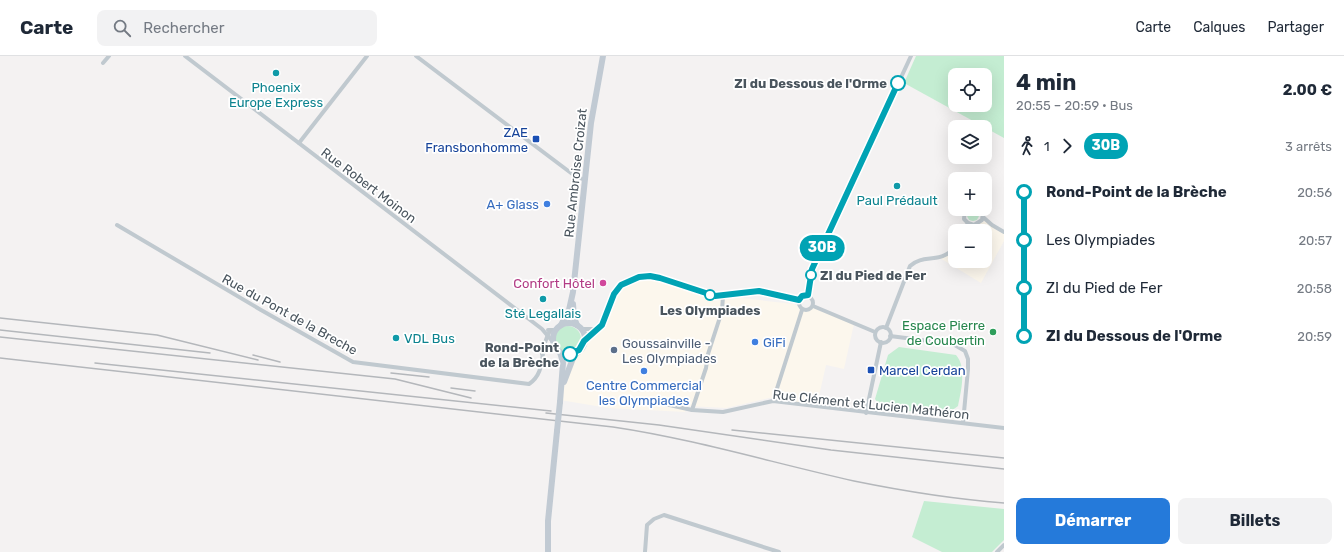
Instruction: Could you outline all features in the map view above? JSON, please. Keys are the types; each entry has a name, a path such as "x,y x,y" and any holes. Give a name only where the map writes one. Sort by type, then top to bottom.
{"main road":[{"name":"Rue Ambroise Croizat","path":"573,292 594,103 603,56"},
{"path":"561,394 567,372 575,353 581,348 584,341 573,315 573,292"},
{"path":"548,552 548,521 563,363 556,347 555,329 569,310 573,292"},
{"path":"555,329 567,323 579,327"},
{"path":"556,347 567,354 575,353"}],"street":[{"path":"103,63 108,56"},
{"name":"Rue Robert Moinon","path":"185,56 542,329 556,347"},
{"path":"299,143 367,56"},
{"path":"416,56 575,176 585,180"},
{"path":"808,295 812,269 911,56"},
{"path":"963,216 968,224"},
{"path":"977,224 983,217 992,225 1004,232"},
{"name":"Rue du Pont de la Breche","path":"117,225 267,314 353,362 529,384 536,379 540,372 542,354 547,336 555,329"},
{"path":"886,328 910,266 918,260 940,258 948,254"},
{"path":"584,341 603,323 614,294 621,285 639,277 655,277 715,296 759,291 799,300"},
{"path":"799,300 802,296 808,295"},
{"path":"808,295 812,299 813,306"},
{"path":"692,410 706,368 708,354 722,311 723,296"},
{"path":"773,401 802,310 799,300"},
{"path":"802,310 809,310 813,306"},
{"path":"813,306 875,332"},
{"path":"579,327 595,329"},
{"path":"880,327 886,328 890,331 890,336 886,342 880,342 875,338 875,332 880,327"},
{"name":"Rue Robert Moinon","path":"542,329 555,329"},
{"path":"890,336 953,344 965,351 968,359 968,369 963,423"},
{"path":"866,413 880,342"},
{"path":"542,354 550,348 556,347"},
{"name":"Rue Clément et Lucien Mathéron","path":"665,404 692,410 723,412 773,401 1004,428"},
{"path":"645,552 647,525 654,519 664,515 779,552"},
{"path":"997,552 1004,545"}],"shaded area":[{"path":"983,217 1004,232 1004,241 992,263 992,224 975,224"},
{"path":"948,252 948,263 940,258"},
{"path":"956,268 989,268 981,283"},
{"path":"650,276 723,296 794,304 805,310 809,310 813,306 854,324 844,369 826,365 817,405 769,398 726,408 687,406 685,412 608,408 560,400 575,353 603,323 614,294 629,280"}],"green space":[{"path":"916,56 1004,56 1004,138 992,131 992,120 971,120 957,112 992,112 992,68 948,68 948,107 904,83"},
{"path":"978,216 977,219 973,221 968,217"},
{"path":"568,326 577,330 581,339 577,348 568,352 559,348 555,339 559,330"},
{"path":"899,347 956,355 961,366 962,373 962,387 958,406 947,414 882,409 875,399 888,355"},
{"path":"924,501 1004,509 1004,540 992,552 942,552 912,537"}],"railway":[{"path":"0,318 157,335 258,360"},
{"path":"0,330 210,353"},
{"path":"0,337 395,379 471,398"},
{"path":"253,355 280,362"},
{"path":"0,358 613,427 673,438 872,485 947,497 1004,503"},
{"path":"95,363 551,411"},
{"path":"391,373 429,377"},
{"path":"451,388 475,391"},
{"path":"546,413 659,425 831,450 1004,469"},
{"path":"732,430 1004,458"}],"bus line":[{"name":"30B","path":"570,354 579,350 584,341 595,329 602,325 614,294 621,285 629,280 639,277 650,276 660,278 715,296 759,291 799,300 802,296 808,295 812,269 898,83"}],"place":[{"name":"Phoenix Europe Express","path":"276,73"},
{"name":"ZI du Dessous de l'Orme","path":"898,83"},
{"name":"ZAE Fransbonhomme","path":"536,139"},
{"name":"Paul Prédault","path":"897,186"},
{"name":"A+ Glass","path":"547,204"},
{"name":"ZI du Pied de Fer","path":"811,275"},
{"name":"Confort Hôtel","path":"603,283"},
{"name":"Les Olympiades","path":"710,295"},
{"name":"Sté Legallais","path":"543,299"},
{"name":"Espace Pierre de Coubertin","path":"993,332"},
{"name":"VDL Bus","path":"396,338"},
{"name":"GiFi","path":"755,342"},
{"name":"Goussainville - Les Olympiades","path":"614,350"},
{"name":"Rond-Point de la Brèche","path":"570,354"},
{"name":"Marcel Cerdan","path":"871,370"},
{"name":"Centre Commercial les Olympiades","path":"644,371"}]}
